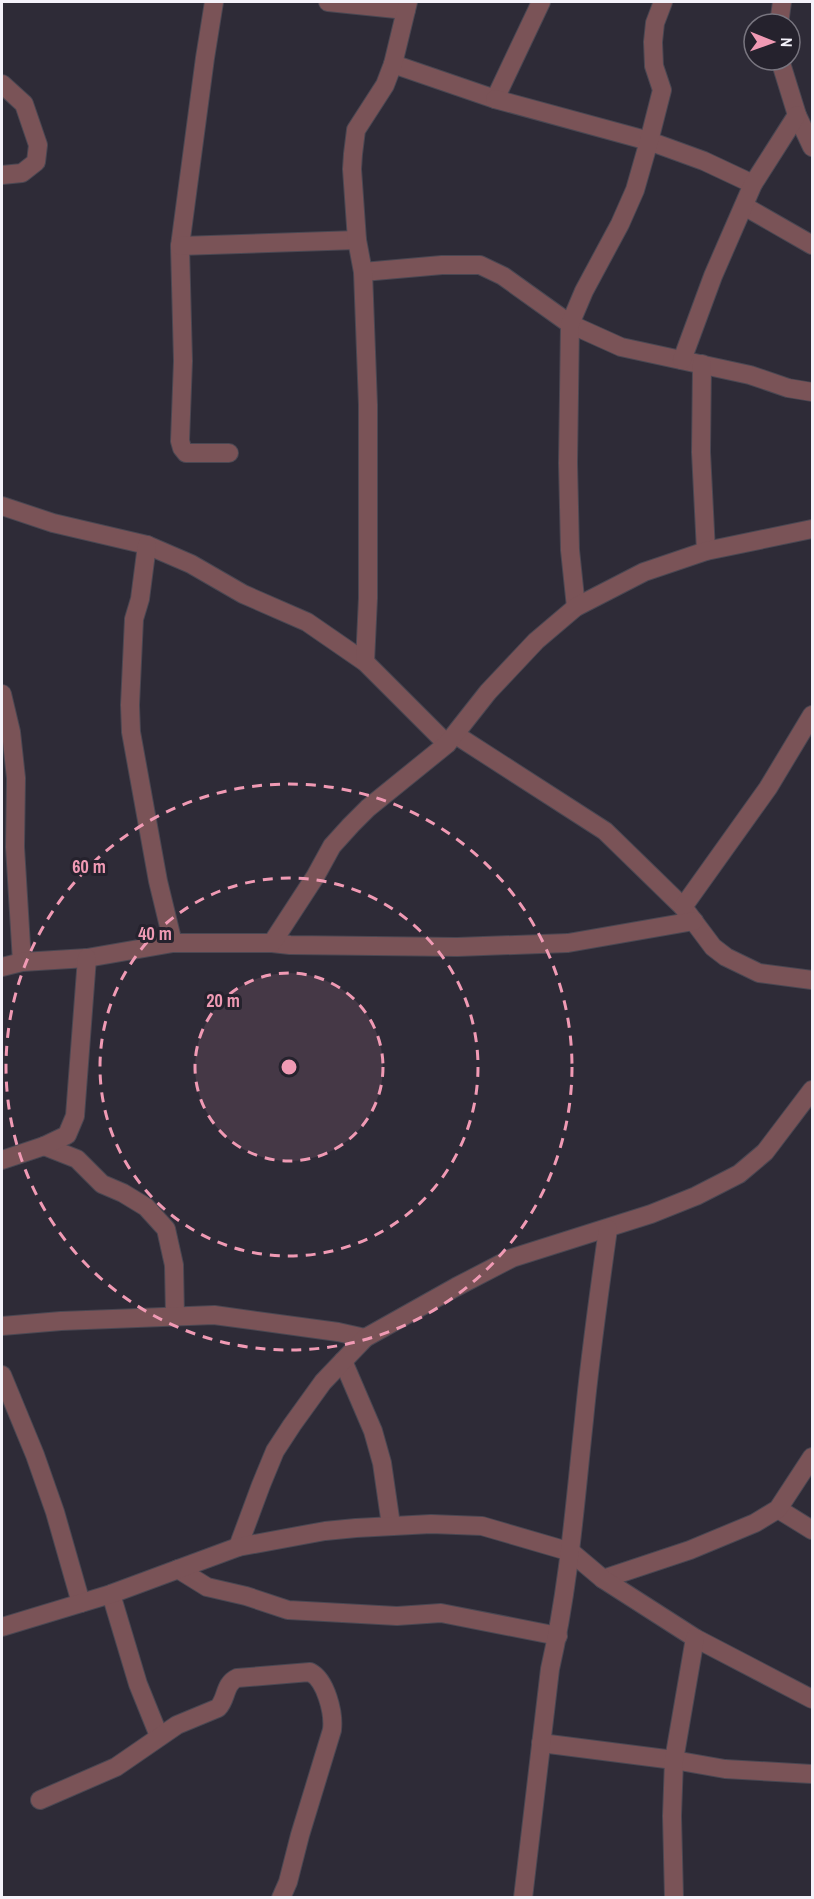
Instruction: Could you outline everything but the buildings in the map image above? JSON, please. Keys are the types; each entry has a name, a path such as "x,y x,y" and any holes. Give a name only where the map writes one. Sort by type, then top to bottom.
{"street":[{"path":"214,2 180,246 183,361 180,441 186,453 229,453"},
{"path":"328,2 407,6 393,64 385,85 356,130 352,169 357,240 363,272 368,405 368,597 365,662"},
{"path":"495,99 541,2"},
{"path":"576,607 570,550 568,485 570,324 584,291 620,224 635,190 662,90 654,66 653,42 663,2"},
{"path":"393,64 495,99 649,141 704,161 753,184"},
{"path":"784,72 797,115 813,147"},
{"path":"2,84 24,104 38,145 36,162 22,173 2,175"},
{"path":"682,360 713,276 753,184 797,115"},
{"path":"744,206 813,245"},
{"path":"180,246 357,240"},
{"path":"363,272 442,265 480,265 503,276 570,324 621,347 653,356 702,364 813,392"},
{"path":"702,364 701,452 706,551"},
{"path":"2,506 52,523 147,545 191,564 243,594 307,622 365,662 451,740 605,831 688,914 713,947 739,964 759,973 813,980"},
{"path":"272,943 315,877 332,846 368,808 451,740 488,693 536,641 576,607 644,572 706,551 813,529"},
{"path":"147,545 141,599 134,619 131,732 158,881 173,943"},
{"path":"2,694 11,732 16,778 15,847 22,963"},
{"path":"2,967 22,963 87,958 173,943 457,947 568,943 688,914 813,715"},
{"path":"2,1160 44,1146 67,1135 75,1116 87,958"},
{"path":"238,1547 275,1451 323,1382 365,1338 512,1258 608,1229 696,1196 739,1174 765,1152 813,1090"},
{"path":"44,1146 77,1159 102,1184 146,1207 166,1229 174,1265 176,1316"},
{"path":"523,1898 550,1669 558,1636 571,1552 587,1382 608,1229"},
{"path":"2,1326 214,1315 338,1332 365,1338"},
{"path":"343,1361 373,1431 382,1463 391,1525"},
{"path":"2,1375 35,1455 55,1512 81,1603"},
{"path":"603,1579 690,1550 755,1523 778,1509 813,1457"},
{"path":"778,1509 813,1530"},
{"path":"2,1627 111,1594 238,1547 325,1531 391,1525 482,1526 571,1552 603,1579 695,1638 813,1699"},
{"path":"178,1569 207,1587 246,1596 288,1610 397,1616 441,1613 558,1636"},
{"path":"111,1594 138,1684 159,1736"},
{"path":"674,1898 672,1816 674,1760 695,1638"},
{"path":"40,1800 116,1767 159,1736 197,1715 218,1708 222,1704 228,1686 237,1678 310,1672 320,1680 333,1720 332,1730 288,1882 281,1898"},
{"path":"541,1743 725,1769 813,1774"}]}
